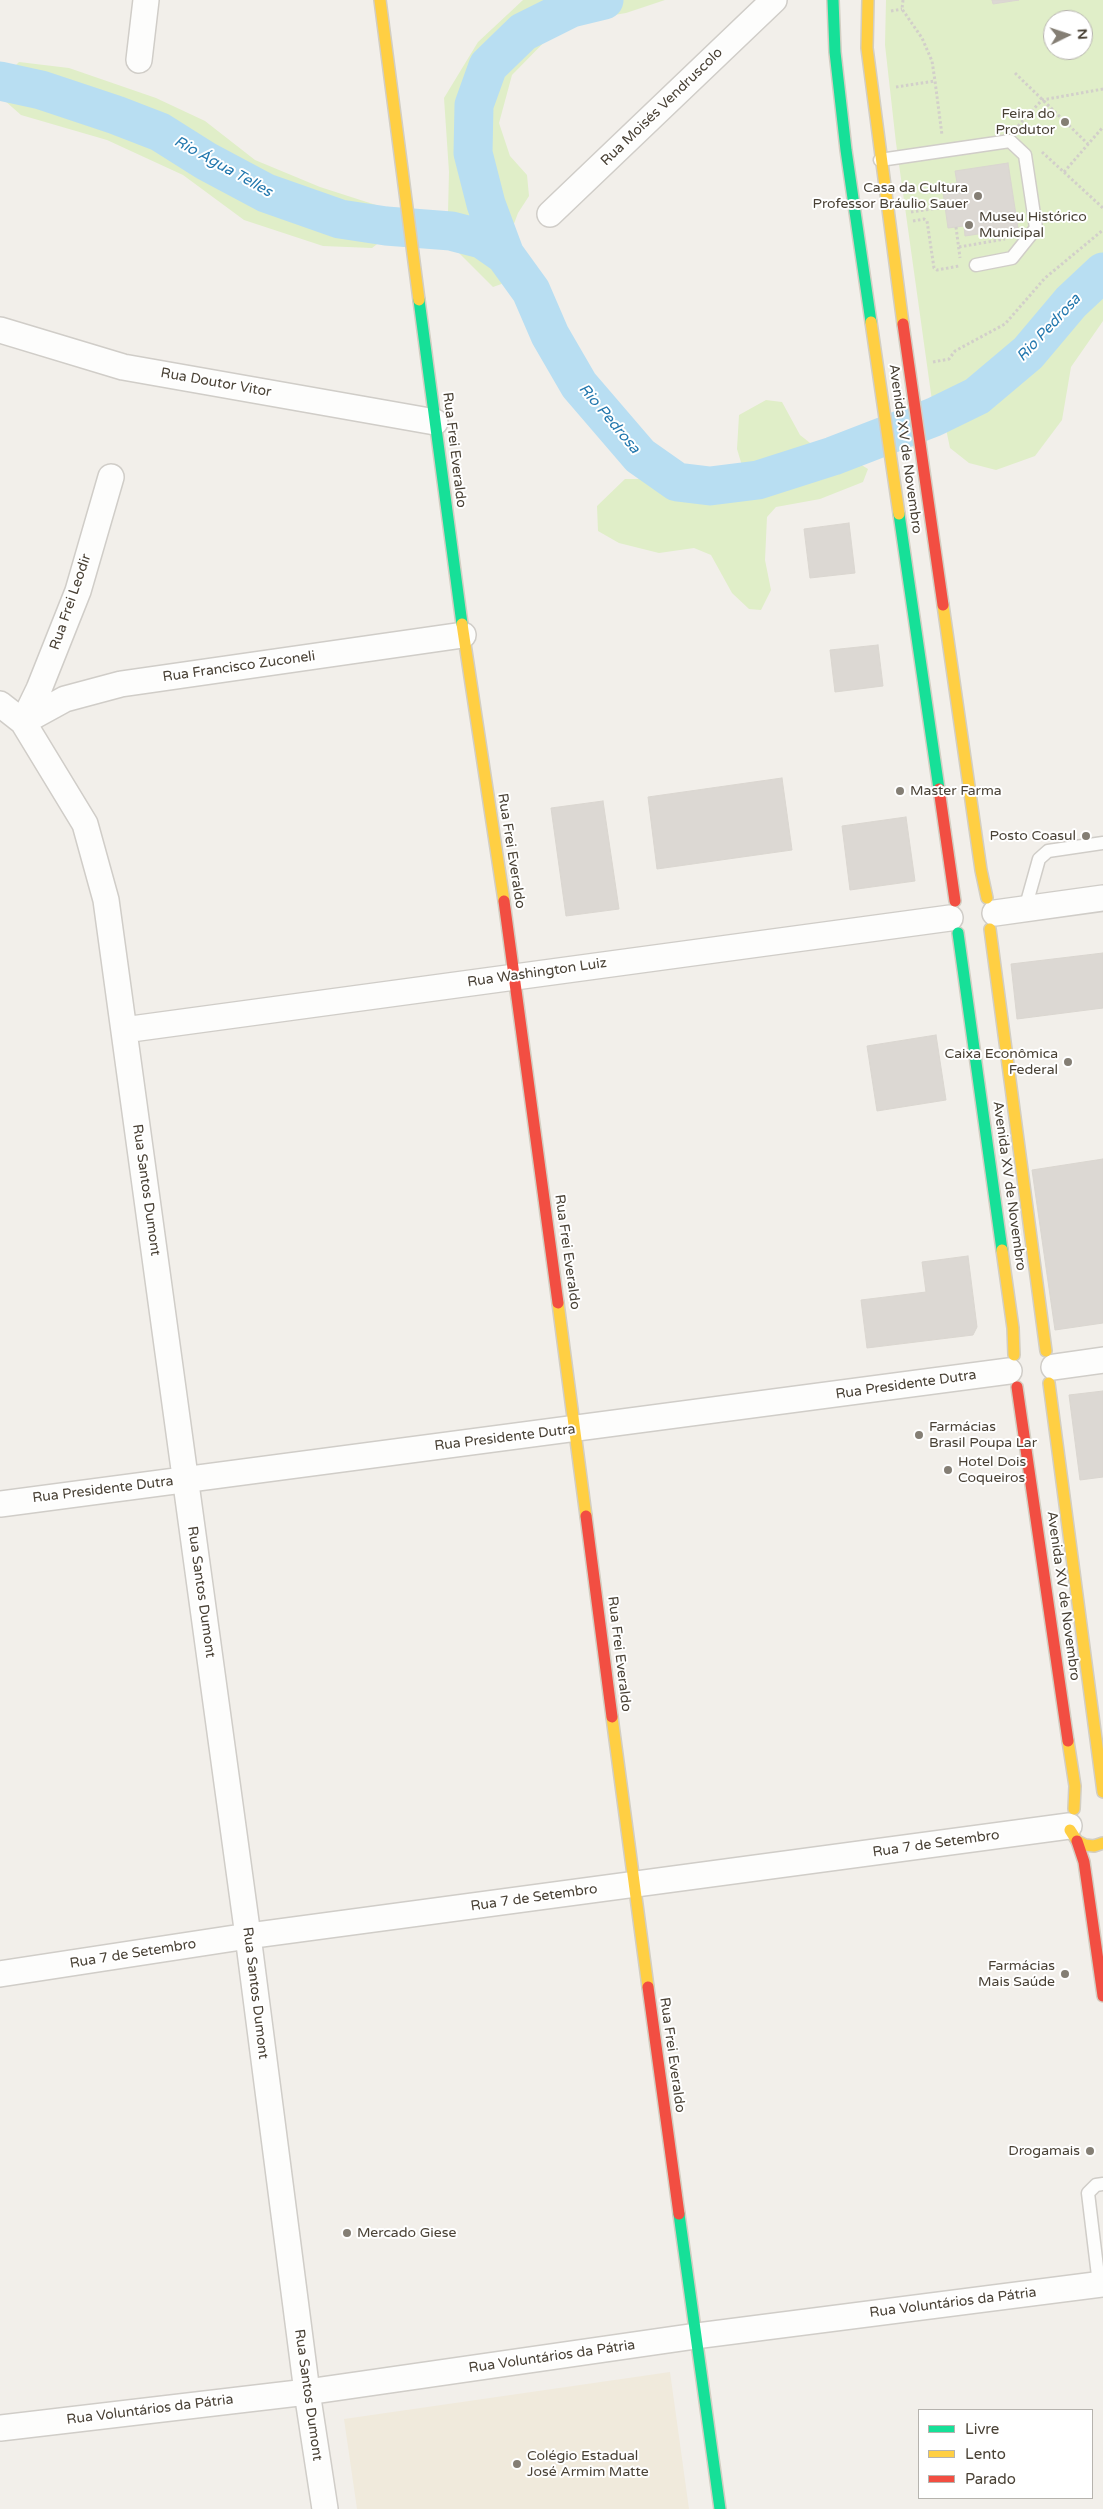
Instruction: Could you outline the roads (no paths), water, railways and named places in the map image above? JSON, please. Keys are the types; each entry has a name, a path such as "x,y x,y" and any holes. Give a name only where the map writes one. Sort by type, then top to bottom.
{"main road":[{"name":"Rua Frei Everaldo","path":"380,0 463,635 515,976 634,1885 720,2509"},
{"name":"Avenida XV de Novembro","path":"833,0 834,52 846,150 1013,1328 1013,1371 1075,1786 1073,1826 1084,1862 1103,1996"},
{"name":"Avenida XV de Novembro","path":"868,0 867,48 880,160 981,870 986,923 1098,1800"},
{"path":"970,893 986,923 966,937 954,917 970,893"},
{"path":"1043,1359 1034,1391 1025,1391 1013,1371 1043,1359"},
{"path":"1098,1800 1073,1826 1085,1845 1094,1846 1103,1842"}],"street":[{"path":"139,60 146,0"},
{"name":"Rua Moisés Vendruscolo","path":"550,214 774,0"},
{"name":"Rua Doutor Vitor","path":"0,330 123,367 435,422"},
{"name":"Rua Frei Leodir","path":"23,722 39,689 78,592 111,478"},
{"name":"Rua Francisco Zuconeli","path":"23,722 65,699 121,684 463,635"},
{"name":"Rua Santos Dumont","path":"0,704 23,722 85,824 106,900 248,1936 324,2509"},
{"path":"986,923 1025,909 1103,898"},
{"name":"Rua Washington Luiz","path":"124,1030 954,917"},
{"path":"1043,1359 1103,1360"},
{"name":"Rua Presidente Dutra","path":"0,1504 1013,1371"},
{"name":"Rua 7 de Setembro","path":"0,1974 248,1936 1073,1826"},
{"name":"Rua Voluntários da Pátria","path":"0,2428 307,2392 696,2336 1101,2284"}],"lane":[{"path":"880,160 1010,141 1026,155 1036,228 1012,258 976,265"},
{"path":"1025,909 1039,859 1048,850 1103,843"},
{"path":"1101,2284 1088,2193 1096,2185 1103,2184"}],"waterway":[{"name":"Rio Pedrosa","path":"604,0 571,8 523,32 488,66 474,105 473,153 486,204 505,255 531,291 550,335 579,385 640,456 677,482 710,486 758,480 833,456 934,417 977,396 1028,353 1071,302 1103,272"},
{"name":"Rio Água Telles","path":"0,81 41,90 160,132 206,161 266,193 340,219 386,226 451,231 482,239 505,255"}],"place":[{"name":"Feira do Produtor","path":"1065,122"},
{"name":"Casa da Cultura Professor Bráulio Sauer","path":"978,196"},
{"name":"Museu Histórico Municipal","path":"969,225"},
{"name":"Master Farma","path":"900,791"},
{"name":"Posto Coasul","path":"1086,836"},
{"name":"Caixa Econômica Federal","path":"1068,1062"},
{"name":"Farmácias Brasil Poupa Lar","path":"919,1435"},
{"name":"Hotel Dois Coqueiros","path":"948,1470"},
{"name":"Farmácias Mais Saúde","path":"1065,1974"},
{"name":"Drogamais","path":"1090,2151"},
{"name":"Mercado Giese","path":"347,2233"},
{"name":"Colégio Estadual José Armim Matte","path":"517,2464"}]}
